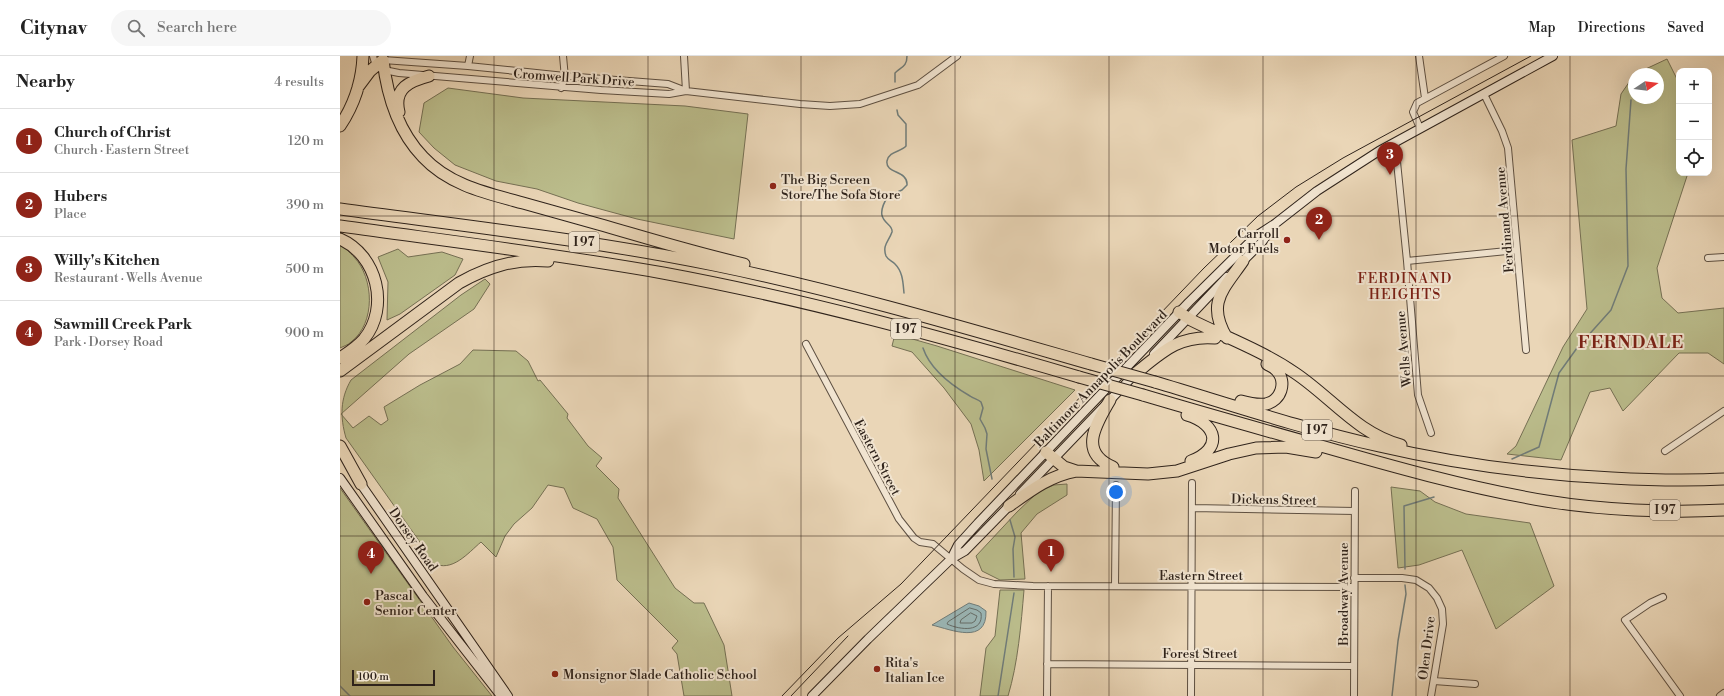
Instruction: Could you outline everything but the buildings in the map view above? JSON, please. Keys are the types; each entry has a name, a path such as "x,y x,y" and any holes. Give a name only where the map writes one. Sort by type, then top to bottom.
{"highway":[{"path":"358,87 362,56"},
{"path":"340,126 364,77 379,63 393,106 404,132 423,157 447,177 473,188 717,257 770,270 826,290"},
{"path":"404,132 398,107 400,95 406,86 411,82 429,76"},
{"name":"I 97","path":"340,209 612,246 712,265 826,290 1155,382 1360,442 1459,462 1505,469 1579,476 1662,480 1724,480"},
{"name":"I 97","path":"340,226 566,257 664,273 776,296 877,320 1389,465 1501,492 1560,503 1638,509 1724,510"},
{"path":"340,239 356,250 371,269 375,279 378,302 376,316 365,338 343,365 340,379"},
{"path":"343,365 459,283 496,265 514,261 537,260 664,273"},
{"path":"1221,338 1217,304 1224,289 1243,261"},
{"path":"1176,389 1223,396 1258,404 1269,403 1277,397 1281,390 1282,384 1277,371 1270,365 1182,316"},
{"path":"1136,373 1171,346 1182,341 1197,338 1221,338 1295,373 1350,418 1376,435 1390,442 1424,450 1459,462"},
{"path":"1052,453 1078,465 1152,468 1175,466 1201,457 1207,452 1211,446 1211,431 1202,421 1173,410 1143,395"},
{"path":"1110,400 1095,427 1092,440 1098,457 1113,467"},
{"path":"340,446 361,484"},
{"path":"1009,506 1045,481 1061,474 1076,471 1166,474 1184,470 1235,452 1256,448 1278,447 1308,450 1332,456 1389,465"},
{"path":"1052,453 1064,467 1076,471"}],"main road":[{"name":"Baltimore Annapolis Boulevard","path":"812,696 868,639 951,559 965,552 1009,506 1052,453 1182,316 1251,240 1276,224 1317,190 1395,142 1553,56"},
{"name":"Baltimore Annapolis Boulevard","path":"951,559 958,544 1052,453 1110,400 1136,373 1182,316 1243,261 1262,242 1276,224"},
{"name":"Dorsey Road","path":"340,455 508,696"},
{"name":"Dorsey Road","path":"340,478 423,596 500,696"}],"street":[{"path":"468,66 470,56"},
{"path":"561,88 565,76 563,56"},
{"path":"684,56 686,91"},
{"name":"Cromwell Park Drive","path":"379,63 468,66 565,76 668,84 686,91 830,106 860,104 918,85 957,56"},
{"path":"1419,56 1425,98"},
{"path":"1420,128 1415,119 1413,110 1415,104 1504,56"},
{"name":"Cromwell Park Drive","path":"379,63 429,76 561,88 669,94 686,91"},
{"name":"Ferdinand Avenue","path":"1484,94 1502,131 1508,148 1526,350"},
{"name":"Wells Avenue","path":"1395,142 1418,395 1431,433"},
{"path":"1407,261 1517,250"},
{"path":"1708,258 1724,257"},
{"name":"Eastern Street","path":"806,344 904,525 914,538 920,542 933,544 979,580 990,584 1048,586 1192,585 1354,587"},
{"path":"1665,452 1724,411"},
{"path":"1191,696 1192,484"},
{"path":"1115,586 1116,485"},
{"name":"Broadway Avenue","path":"1354,696 1355,491"},
{"name":"Dickens Street","path":"1193,508 1355,512"},
{"name":"Olen Drive","path":"1354,578 1410,579 1420,582 1433,593 1442,609 1443,624 1431,696"},
{"path":"1046,696 1048,586"},
{"path":"1663,597 1650,603 1625,620 1680,696"},
{"name":"Forest Street","path":"1047,664 1354,666"},
{"path":"1434,681 1475,684"},
{"path":"1720,696 1724,693"}],"green space":[{"path":"1667,59 1676,77 1676,176 1687,176 1657,268 1662,298 1678,313 1724,308 1724,364 1708,353 1679,353 1623,411 1610,388 1590,392 1561,460 1507,454 1516,446 1563,347 1587,309 1572,140 1616,126 1621,94 1628,84 1628,104 1664,104 1664,68 1648,68"},
{"path":"448,88 523,98 685,106 748,114 734,239 637,219 578,203 537,189 496,181 455,165 434,148 419,132 424,103"},
{"path":"340,245 354,257 361,266 368,288 369,300 365,324 359,334 350,343 340,348"},
{"path":"398,249 408,257 442,252 463,259 455,275 400,314 387,320 388,282 378,257"},
{"path":"485,279 490,284 474,309 409,354 342,413 343,401 347,387 351,380 461,295"},
{"path":"895,334 1075,390 984,481 979,450 971,424 944,388 912,352 892,346"},
{"path":"473,350 516,351 528,361 538,381 540,380 568,414 567,418 588,446 602,458 596,466 619,489 618,498 675,588 694,603 704,603 724,645 732,696 684,696 677,654 672,648 678,641 617,580 613,547 597,519 573,508 564,488 548,485 532,508 514,524 505,536 496,557 481,542 453,564 440,565 433,563 427,558 422,545 346,438 342,415 353,428 369,416 381,425 388,420 384,407 420,385 460,364"},
{"path":"1067,484 1067,495 1037,514 1021,533 1025,579 1000,580 982,571 976,556 1017,512 1039,491 1054,485"},
{"path":"1391,487 1420,491 1435,502 1466,514 1530,523 1554,586 1496,629 1462,550 1419,565 1398,568"},
{"path":"340,488 453,647 492,696 340,696"},
{"path":"1000,590 1024,590 1019,644 1008,696 980,696 986,648 995,636"}],"water":[{"path":"969,603 979,606 986,611 985,622 981,628 975,632 958,632 932,625"}],"waterway":[{"path":"895,82 895,73 905,65 907,56"},
{"path":"1512,459 1539,447 1559,373 1577,348 1611,310 1628,266 1626,169 1631,104"},
{"path":"897,110 898,115 906,124 906,146 890,155 887,165 889,168 901,174 906,180 907,185 902,190 888,196 883,205 882,217 892,229 885,246 886,256 900,270 904,293"},
{"path":"923,348 926,356 942,376 956,387 981,402 983,408 980,419 987,434 986,449 992,479"},
{"path":"1405,569 1404,506 1434,497"},
{"path":"1010,520 1015,537 1013,549 1014,577"},
{"path":"1392,696 1398,641 1406,594 1405,585"},
{"path":"998,696 1014,593"},
{"path":"340,686 350,696"}],"tram line":[{"path":"782,696 838,638 901,584 1204,268 1258,216 1296,187 1343,158 1531,56"},
{"path":"791,696 848,636"}],"place":[{"name":"Willy's Kitchen","path":"1390,175"},
{"name":"The Big Screen Store/The Sofa Store","path":"773,186"},
{"name":"Carroll Motor Fuels","path":"1287,240"},
{"name":"Hubers","path":"1319,240"},
{"name":"Church of Christ","path":"1051,572"},
{"name":"Sawmill Creek Park","path":"371,574"},
{"name":"Pascal Senior Center","path":"367,602"},
{"name":"Rita's Italian Ice","path":"877,669"},
{"name":"Monsignor Slade Catholic School","path":"555,674"}],"district":[{"name":"FERDINAND HEIGHTS","path":"1405,286"},
{"name":"FERNDALE","path":"1631,342"}]}
